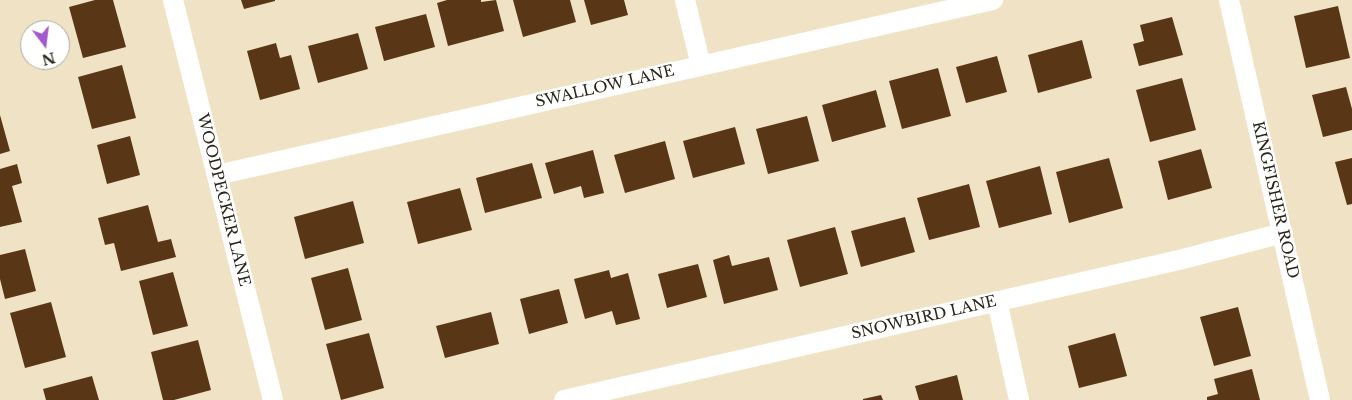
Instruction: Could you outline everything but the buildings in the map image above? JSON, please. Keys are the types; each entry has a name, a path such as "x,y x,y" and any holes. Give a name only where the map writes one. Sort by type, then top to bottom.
{"street":[{"name":"WOODPECKER LANE","path":"173,0 273,400"},
{"path":"685,0 702,66"},
{"name":"SWALLOW LANE","path":"217,175 993,0"},
{"name":"KINGFISHER ROAD","path":"1229,0 1320,400"},
{"name":"SNOWBIRD LANE","path":"564,400 1179,260 1282,233"},
{"path":"997,301 1020,400"}]}
